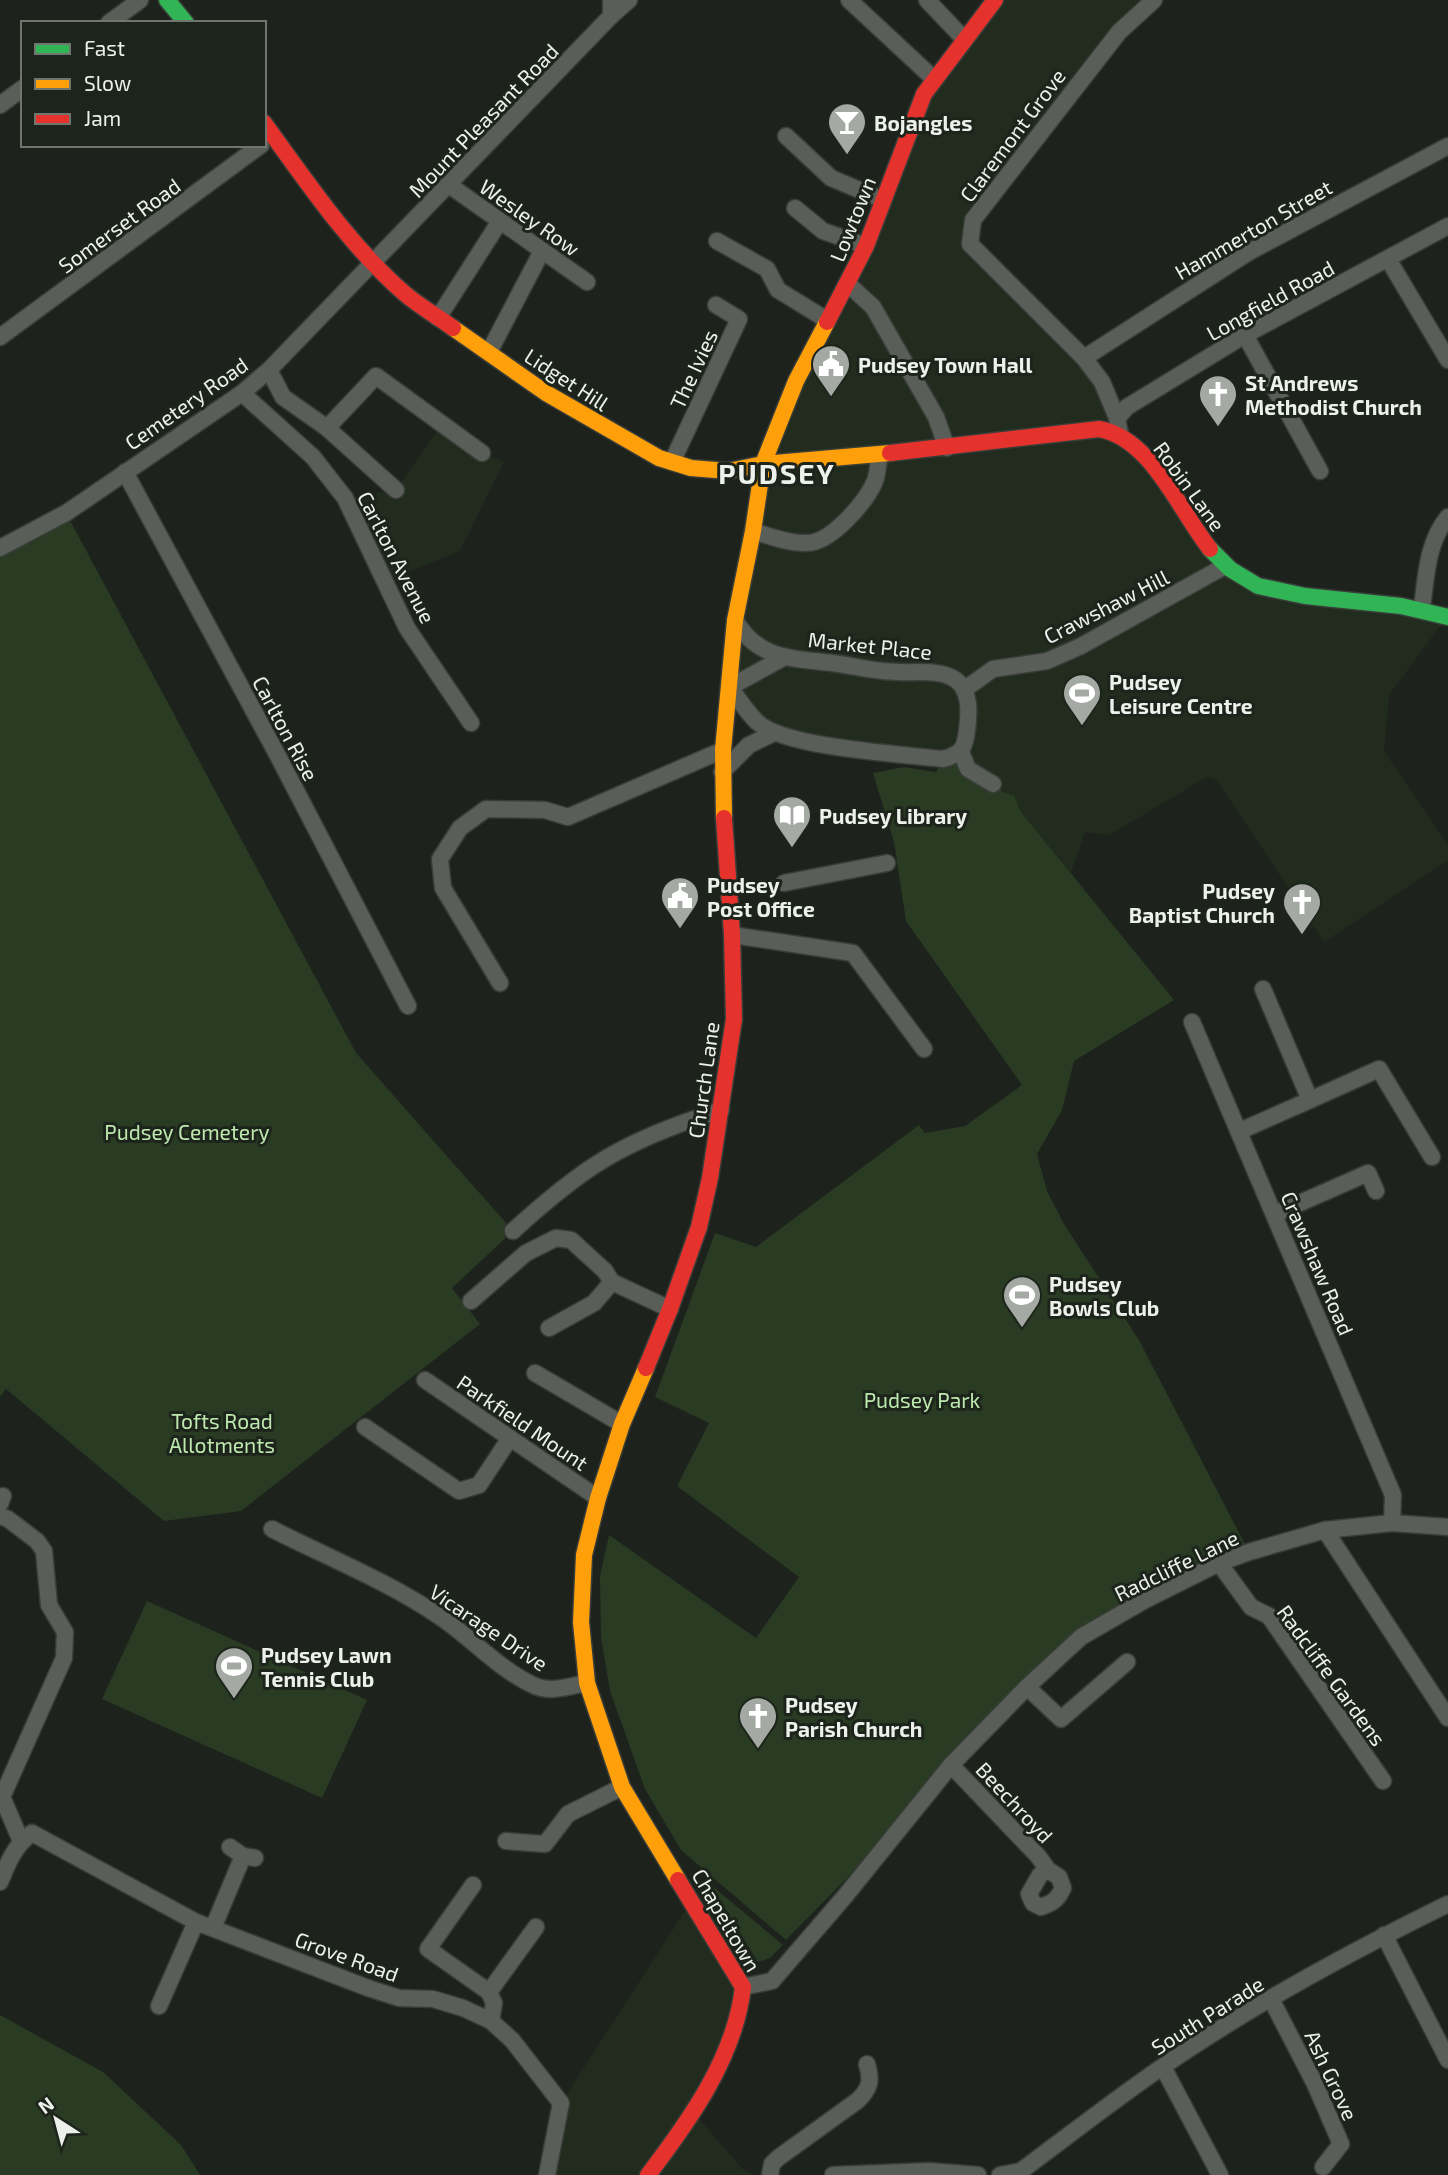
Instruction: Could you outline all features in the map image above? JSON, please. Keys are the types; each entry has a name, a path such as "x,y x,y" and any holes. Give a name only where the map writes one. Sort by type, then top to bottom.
{"main road":[{"path":"167,0 184,21"},
{"name":"Lowtown","path":"763,464 796,381 866,246 924,94 995,0"},
{"name":"Lidget Hill","path":"266,137 374,263 405,293 546,393 659,458 691,468 729,471 763,464"},
{"path":"763,464 947,448 1119,426"},
{"name":"Robin Lane","path":"1119,426 1146,455 1183,514 1225,566 1256,586 1292,593 1422,608 1448,617"},
{"name":"Church Lane","path":"587,1683 581,1622 584,1555 598,1498 622,1424 670,1309 699,1227 721,1110 734,1019 723,750 735,620 763,464"},
{"name":"Chapeltown","path":"587,1683 622,1787 743,1987 732,2039 666,2153 649,2175"}],"street":[{"path":"112,21 140,0"},
{"name":"Mount Pleasant Road","path":"374,263 611,8 629,0"},
{"path":"849,0 934,79"},
{"path":"927,0 964,39"},
{"name":"Claremont Grove","path":"1119,426 1102,382 1084,358 970,244 973,220 1112,40 1154,0"},
{"path":"0,105 21,89"},
{"path":"786,136 831,178 883,200"},
{"name":"Hammerton Street","path":"1084,358 1249,252 1448,146"},
{"name":"Somerset Road","path":"0,337 253,147"},
{"name":"Wesley Row","path":"449,185 587,282"},
{"path":"795,208 823,230 866,246"},
{"path":"438,318 500,221"},
{"name":"Longfield Road","path":"1119,426 1127,407 1245,335 1448,226"},
{"path":"717,241 767,269 778,290 827,320"},
{"path":"489,352 542,251"},
{"path":"1388,259 1448,360"},
{"name":"Cemetery Road","path":"3,541 66,513 242,393 269,370 374,263"},
{"path":"848,284 873,307 936,417 947,448"},
{"name":"The Ivies","path":"672,462 739,319 716,305"},
{"path":"1245,335 1320,471"},
{"path":"269,370 282,397 327,428 396,491"},
{"path":"327,428 376,376 482,453"},
{"name":"Carlton Avenue","path":"242,393 313,457 345,498 407,628 471,723"},
{"path":"753,531 806,544 818,541 850,517 875,480 880,454"},
{"name":"Carlton Rise","path":"125,472 278,756 408,1006"},
{"path":"1422,608 1430,554 1448,517"},
{"name":"Crawshaw Hill","path":"965,689 993,669 1047,661 1081,646 1225,566"},
{"name":"Market Place","path":"735,620 750,641 783,658 892,672 944,674 957,680 965,689"},
{"name":"Market Place","path":"730,687 783,658"},
{"path":"730,687 758,723 774,733 809,743 943,759 961,752 965,747 969,712 965,689"},
{"path":"722,772 748,745 774,733"},
{"path":"500,983 443,888 440,859 460,828 486,810 545,810 568,817 723,750"},
{"path":"961,752 968,769 993,785"},
{"path":"784,883 887,863"},
{"path":"732,935 853,953 924,1049"},
{"path":"1263,989 1310,1100"},
{"name":"Crawshaw Road","path":"1192,1022 1393,1495 1392,1524"},
{"path":"1240,1131 1379,1069 1432,1157"},
{"path":"513,1231 559,1190 595,1165 673,1125 721,1110"},
{"path":"1275,1214 1368,1173 1377,1191"},
{"path":"471,1301 526,1253 556,1238 571,1240 605,1271 612,1282 670,1309"},
{"path":"549,1328 594,1303 612,1282"},
{"path":"535,1373 622,1424"},
{"name":"Parkfield Mount","path":"425,1380 598,1498"},
{"path":"365,1427 459,1491 479,1485 510,1438"},
{"path":"0,1516 37,1541 44,1551 50,1605 65,1632 64,1658 2,1797 27,1837 13,1853 0,1882"},
{"name":"Radcliffe Lane","path":"743,1987 772,1981 951,1765 1027,1687 1081,1637 1144,1600 1219,1563 1249,1552 1325,1530 1392,1524 1448,1527"},
{"name":"Vicarage Drive","path":"272,1529 439,1616 519,1678 537,1687 552,1690 587,1683"},
{"path":"1325,1530 1448,1718"},
{"name":"Radcliffe Gardens","path":"1219,1563 1251,1606 1269,1616 1383,1781"},
{"path":"1027,1687 1061,1718 1127,1662"},
{"name":"Beechroyd","path":"951,1765 1038,1856 1048,1870"},
{"path":"506,1841 545,1844 568,1814 622,1787"},
{"name":"Grove Road","path":"27,1837 196,1922 368,1988 399,1998 433,2000 463,2008 491,2021 512,2040 561,2103 547,2175"},
{"path":"214,1928 243,1854"},
{"path":"473,1885 428,1949 488,1992 494,2003 491,2021"},
{"name":"South Parade","path":"1000,2175 1021,2171 1163,2067 1271,1998 1384,1935 1448,1904"},
{"path":"159,2006 196,1922"},
{"path":"488,1992 536,1927"},
{"path":"1384,1935 1448,2060"},
{"name":"Ash Grove","path":"1271,1998 1315,2084 1341,2144 1323,2167"},
{"path":"770,2175 772,2164 778,2158 858,2101 867,2091 871,2079 867,2064"},
{"path":"1163,2067 1220,2175"},
{"path":"833,2175 929,2171 978,2175"}],"shaded area":[{"path":"995,0 1154,0 973,220 970,244 1084,358 1117,418 1183,514 1256,586 1447,617 1389,695 1384,751 1448,845 1448,860 1324,942 1217,780 1207,777 1109,835 1085,832 1071,873 1021,812 1014,795 1006,793 954,756 774,733 741,703 735,620 763,464 924,94"},
{"path":"442,424 482,453 504,462 460,551 385,581 345,498 396,490"},
{"path":"692,1900 743,1987 692,2111 741,2167 752,2175 547,2175 561,2103"}],"green space":[{"name":"Pudsey Cemetery","path":"66,513 356,1053 513,1231 452,1288 480,1324 241,1511 164,1521 6,1389 0,1397 0,548"},
{"name":"Pudsey Park","path":"954,756 1005,793 1014,795 1021,812 1174,1000 1074,1061 1062,1110 1037,1154 1047,1191 1064,1224 1139,1340 1249,1552 1081,1637 951,1765 786,1940 681,1850 645,1789 610,1691 601,1637 600,1576 609,1535 756,1638 799,1577 677,1486 709,1423 655,1397 715,1233 756,1247 919,1125 925,1133 965,1126 1022,1085 906,921 894,842 873,773 904,767 936,772 943,759"},
{"name":"Pudsey Lawn Tennis Club","path":"147,1601 367,1700 322,1798 102,1699"},
{"path":"710,1884 783,1945 770,1958 758,1962"},
{"path":"0,2015 103,2072 181,2145 200,2175 0,2175"}],"traffic: fast":[{"path":"167,0 184,21"},
{"path":"1210,549 1230,569 1258,586 1305,596 1401,606 1448,617"}],"traffic: slow":[{"path":"724,818 723,750 735,620 763,464 796,381 827,322"},
{"path":"453,328 546,393 659,458 691,468 728,471 763,464 890,453"},
{"path":"646,1368 622,1424 598,1498 584,1555 581,1622 587,1683 622,1787 678,1880"}],"traffic: jam":[{"path":"827,322 866,246 924,94 995,0"},
{"path":"266,126 365,254 404,293 453,328"},
{"path":"890,453 1099,429 1117,435 1134,446 1149,461 1210,549"},
{"path":"646,1368 699,1227 710,1178 734,1019 732,935 724,818"},
{"path":"648,2175 708,2087 731,2038 743,1987 678,1880"}],"place":[{"name":"Bojangles","path":"847,156"},
{"name":"Pudsey Town Hall","path":"831,398"},
{"name":"St Andrews Methodist Church","path":"1218,428"},
{"name":"Pudsey Leisure Centre","path":"1082,727"},
{"name":"Pudsey Library","path":"792,849"},
{"name":"Pudsey Post Office","path":"680,930"},
{"name":"Pudsey Baptist Church","path":"1302,936"},
{"name":"Pudsey Bowls Club","path":"1022,1329"},
{"name":"Pudsey Lawn Tennis Club","path":"234,1700"},
{"name":"Pudsey Parish Church","path":"758,1750"}],"district":[{"name":"PUDSEY","path":"777,473"}],"park label":[{"name":"Tofts Road Allotments","path":"222,1432"}]}
